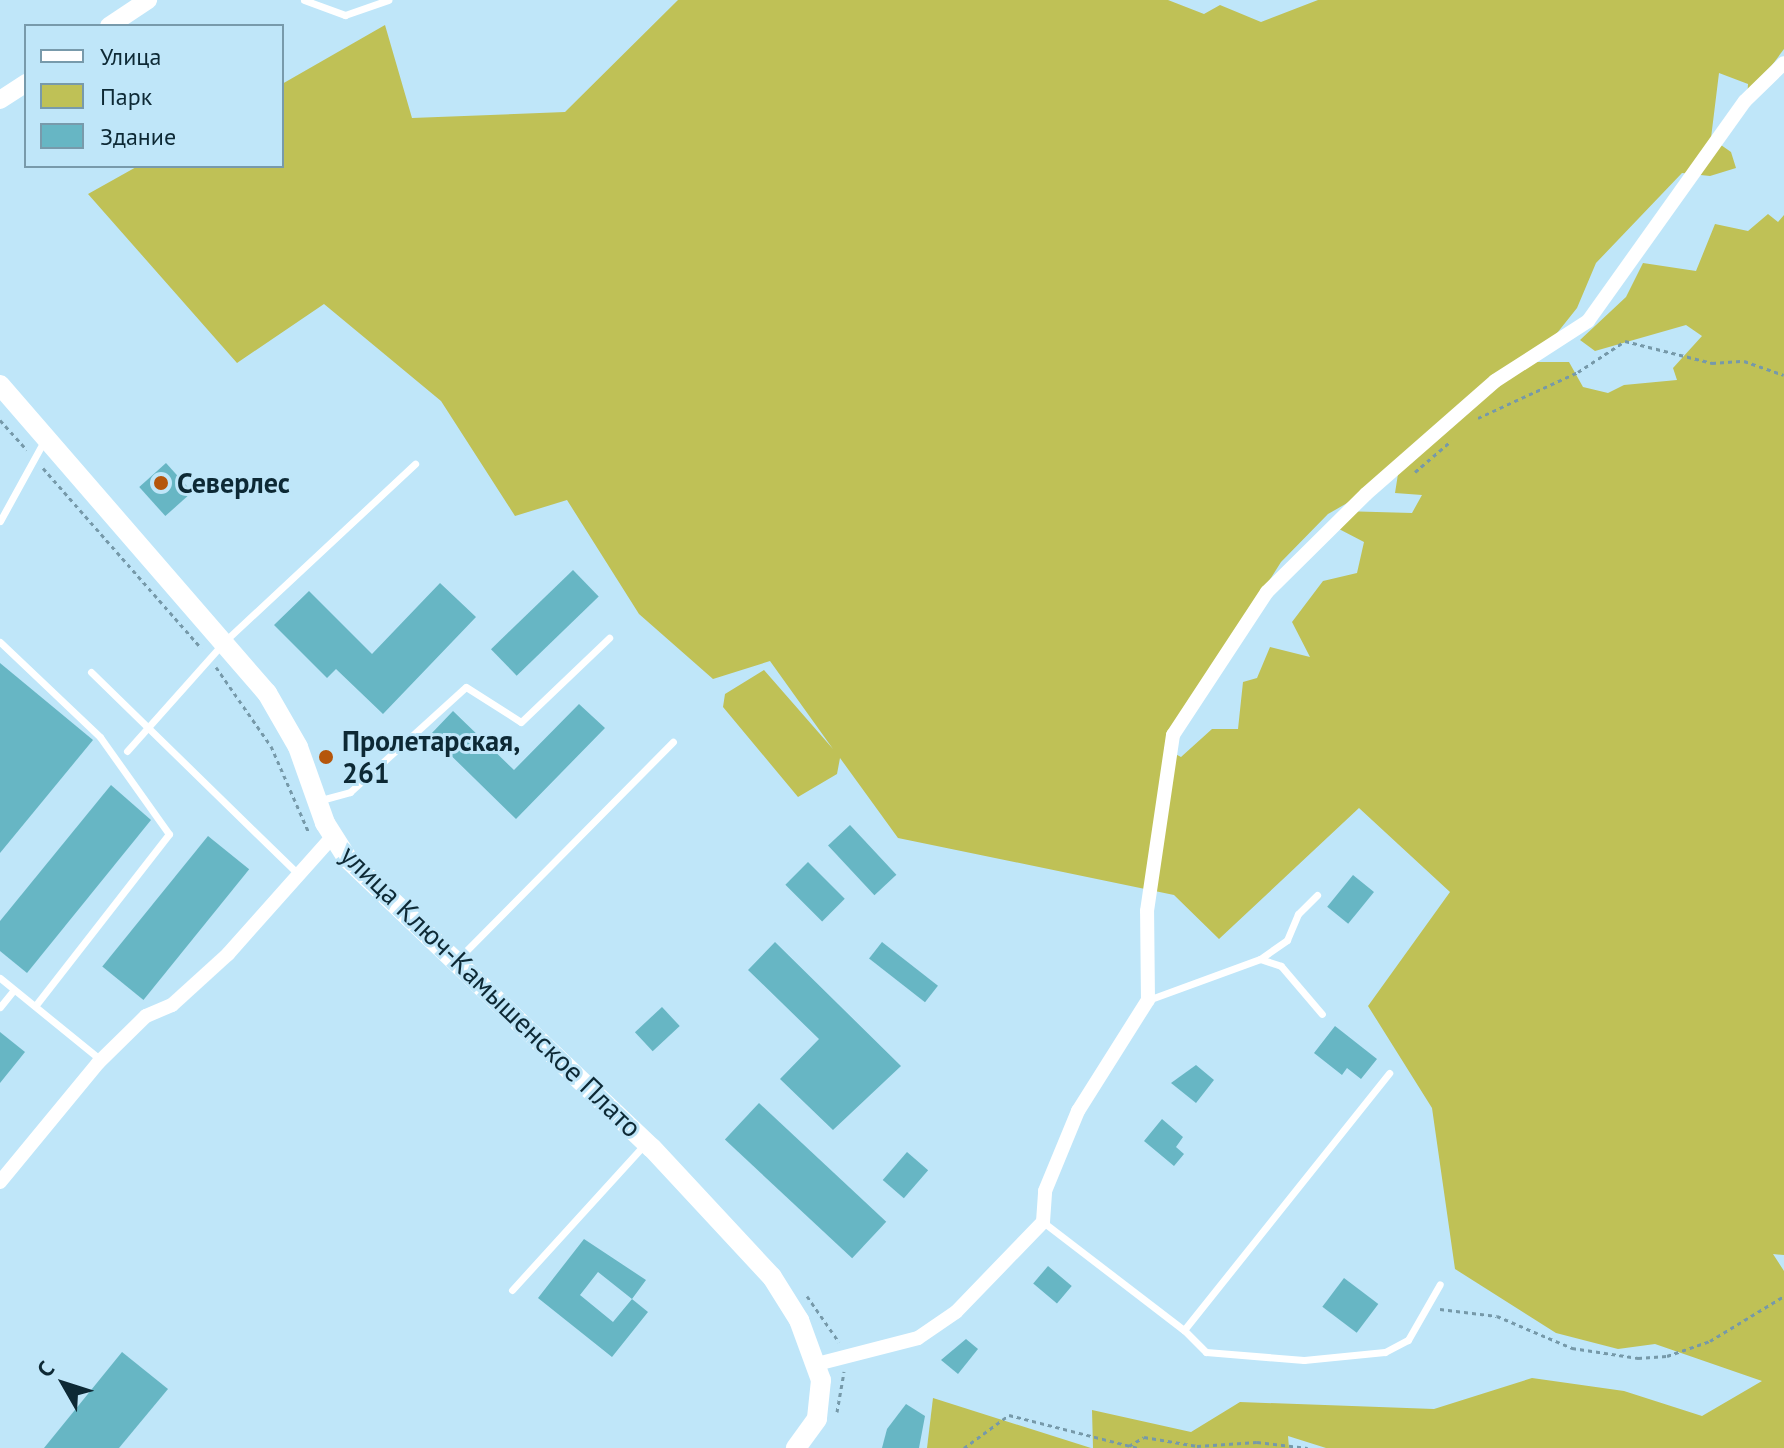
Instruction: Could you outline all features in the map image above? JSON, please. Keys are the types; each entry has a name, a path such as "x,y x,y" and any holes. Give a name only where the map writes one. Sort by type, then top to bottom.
{"main road":[{"name":"улица Ключ-Камышенское Плато","path":"0,385 225,641 288,725 315,802 347,858 646,1142 772,1277 817,1364 820,1409 796,1448"}],"street":[{"path":"112,24 148,0"},
{"path":"817,1364 918,1338 956,1312 1043,1222 1045,1191 1078,1111 1148,1000 1147,911 1173,735 1267,592 1366,494 1495,381 1588,321 1745,101 1784,63"},
{"path":"0,100 24,84"},
{"path":"0,1182 101,1060 146,1016 172,1005 228,954 333,836"}],"lane":[{"path":"304,0 345,15 388,0"},
{"path":"0,521 46,436"},
{"path":"127,751 225,641 415,464"},
{"path":"315,802 350,792 466,687 521,722 609,638"},
{"path":"0,642 100,737 169,834 35,1006"},
{"path":"91,672 298,874"},
{"path":"456,961 673,742"},
{"path":"1148,1000 1260,959 1287,940 1298,914 1317,895"},
{"path":"1260,959 1281,966 1322,1014"},
{"path":"0,978 101,1060"},
{"path":"0,1007 14,990"},
{"path":"1184,1330 1389,1073"},
{"path":"512,1290 646,1142"},
{"path":"1043,1222 1184,1330 1206,1352 1304,1360 1385,1352 1408,1340 1440,1284"}],"path":[{"path":"1473,421 1513,397 1578,372 1625,341 1712,363 1744,361 1784,375"},
{"path":"1403,477 1428,466 1456,436"},
{"path":"1427,1311 1455,1306 1497,1316 1572,1348 1638,1358 1667,1356 1710,1341 1784,1296"},
{"path":"964,1448 1009,1415 1138,1448"},
{"path":"1129,1446 1144,1437 1197,1446 1257,1442 1308,1448"}],"green space":[{"path":"678,0 1168,0 1204,14 1220,5 1261,22 1318,0 1784,0 1784,49 1747,99 1748,84 1719,73 1711,138 1731,152 1736,168 1710,176 1682,173 1596,263 1577,308 1534,362 1569,362 1583,387 1608,393 1624,385 1677,380 1673,368 1702,336 1686,325 1595,351 1580,340 1626,297 1643,263 1696,271 1715,224 1748,231 1768,214 1778,222 1784,215 1784,1255 1773,1254 1784,1271 1784,1448 1326,1448 1288,1436 1289,1448 1093,1448 1092,1410 1191,1432 1240,1402 1434,1409 1532,1378 1624,1391 1702,1416 1762,1381 1655,1344 1618,1349 1556,1333 1455,1269 1432,1108 1368,1006 1450,892 1359,808 1219,939 1174,895 898,838 840,758 837,774 798,797 723,707 725,694 764,670 833,749 770,661 713,679 639,614 567,500 515,516 441,401 324,304 237,363 88,194 134,168 284,168 284,83 385,25 412,118 565,112","holes":["1398,474 1395,493 1422,495 1412,513 1341,511 1339,529 1364,542 1357,573 1323,581 1292,622 1310,657 1270,647 1257,678 1243,682 1238,729 1212,729 1181,757 1164,748 1281,562 1328,514"]},
{"path":"933,1398 1091,1448 927,1448"}],"building":[{"path":"166,463 192,492 165,516 139,487"},
{"path":"573,570 599,597 517,676 491,649"},
{"path":"440,583 476,617 383,714 336,669 327,678 274,625 309,591 372,654"},
{"path":"0,663 93,740 0,853"},
{"path":"579,704 605,728 516,819 430,735 453,711 514,770"},
{"path":"111,785 151,820 27,973 0,951 0,921"},
{"path":"850,825 896,875 874,895 828,845"},
{"path":"208,836 249,869 143,1000 102,967"},
{"path":"808,862 845,899 822,921 785,885"},
{"path":"1353,875 1374,892 1348,924 1327,907"},
{"path":"775,942 901,1066 833,1130 780,1079 819,1039 748,970"},
{"path":"882,942 938,986 925,1002 869,959"},
{"path":"662,1007 680,1026 653,1051 635,1032"},
{"path":"1335,1026 1377,1059 1361,1079 1347,1068 1342,1075 1314,1053"},
{"path":"0,1032 25,1052 0,1083"},
{"path":"1196,1065 1214,1080 1196,1103 1171,1083"},
{"path":"759,1103 886,1222 852,1258 725,1140"},
{"path":"1162,1119 1183,1137 1176,1147 1184,1154 1174,1166 1144,1141"},
{"path":"907,1152 928,1170 904,1198 883,1180"},
{"path":"584,1239 646,1280 632,1299 648,1312 612,1357 538,1298","holes":["598,1272 632,1299 613,1322 580,1295"]},
{"path":"1048,1266 1072,1286 1057,1304 1033,1284"},
{"path":"1344,1278 1378,1304 1357,1333 1322,1307"},
{"path":"966,1339 978,1349 958,1374 941,1360"},
{"path":"122,1352 168,1389 119,1448 44,1448"},
{"path":"906,1404 925,1416 919,1448 882,1448 887,1429"}],"place":[{"name":"Северлес","path":"161,483"},
{"name":"Пролетарская, 261","path":"326,757"}]}
